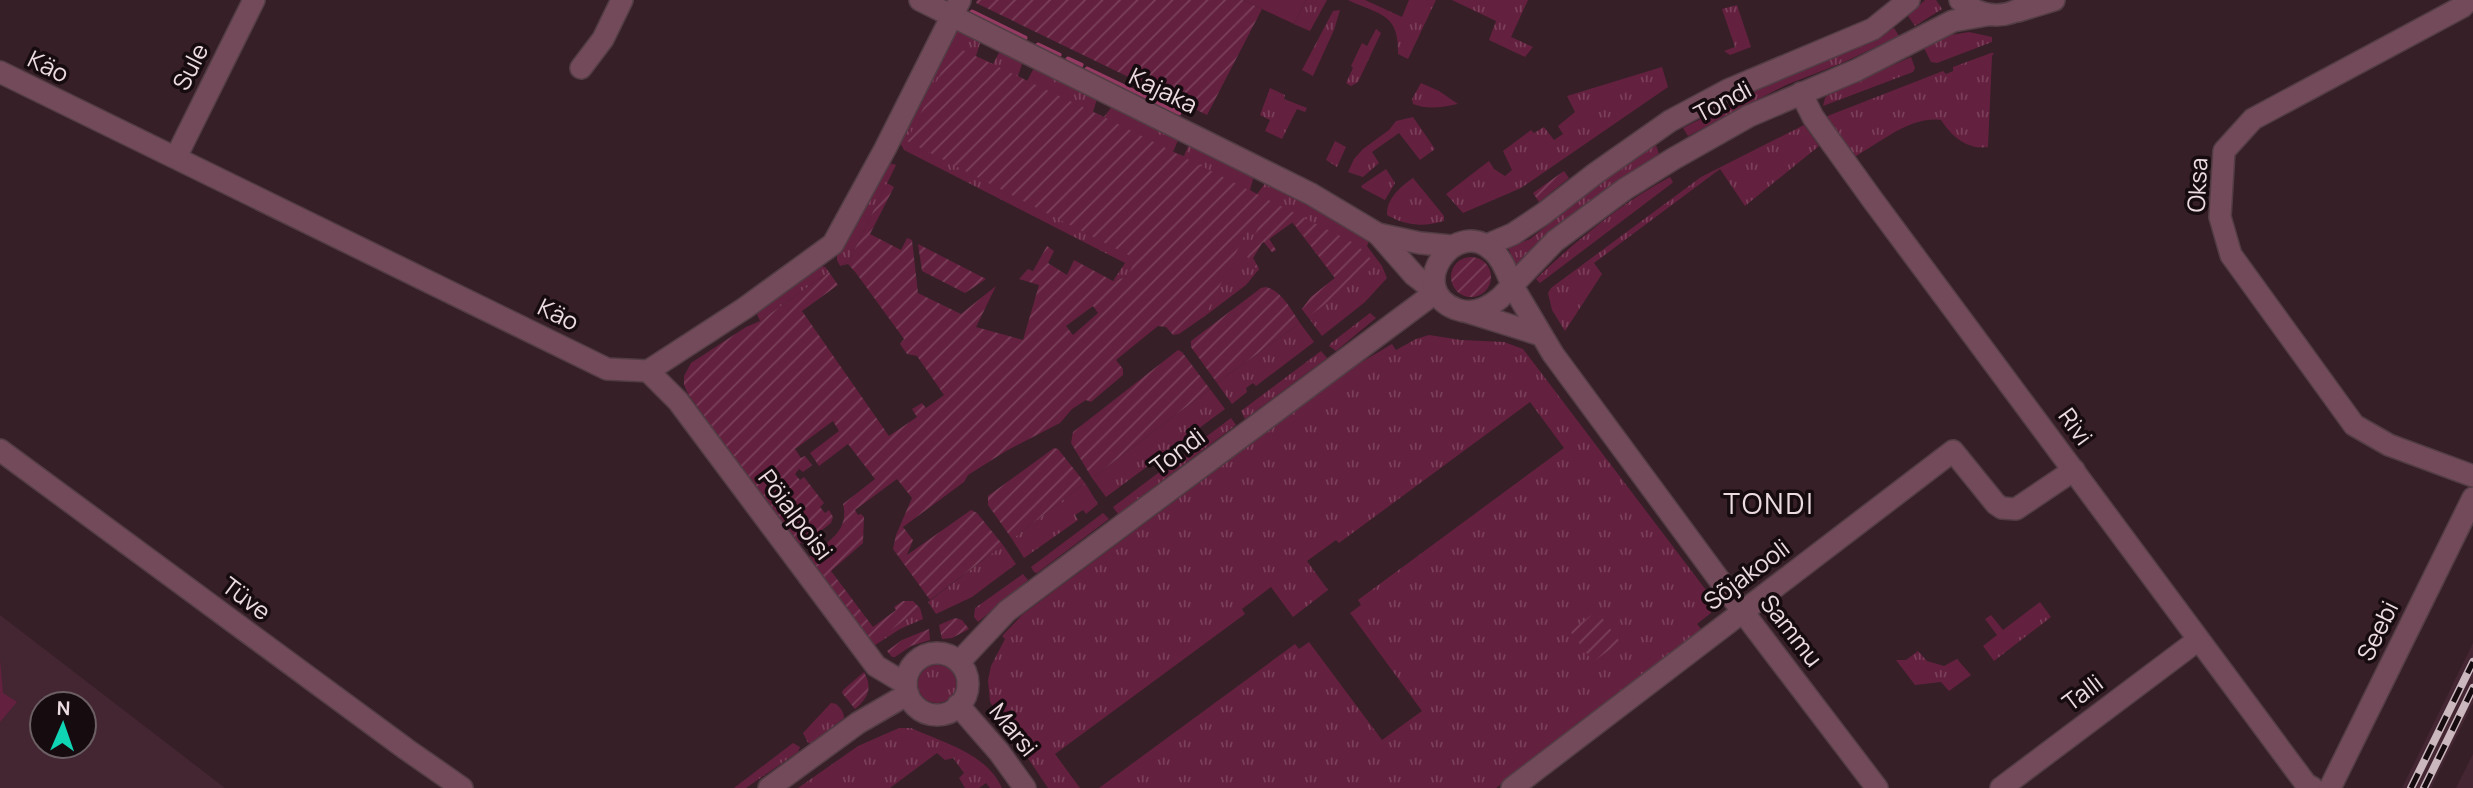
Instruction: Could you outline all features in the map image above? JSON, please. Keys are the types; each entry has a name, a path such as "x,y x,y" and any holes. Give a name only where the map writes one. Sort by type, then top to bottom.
{"street":[{"name":"Sule","path":"176,157 254,0"},
{"path":"581,68 603,39 622,0"},
{"name":"Kajaka","path":"920,0 956,8 1311,194 1378,234 1414,275 1436,292"},
{"name":"Tondi","path":"1487,245 1513,234 1543,214 1670,121 1728,90 1873,29 1909,0"},
{"path":"1960,0 1987,15"},
{"path":"2024,6 2054,0"},
{"name":"Oksa","path":"2469,0 2462,7 2253,119 2224,151 2220,217 2231,255 2354,425 2389,445 2473,475"},
{"name":"Tondi","path":"1512,285 1555,241 1625,188 1749,116 1857,70 1953,21 1987,15 2002,16 2024,6"},
{"path":"648,371 745,308 833,244 885,149 956,8"},
{"name":"Käo","path":"0,72 607,369 648,371"},
{"name":"Rivi","path":"1801,93 1813,117 1872,199 2305,784 2313,788"},
{"name":"Kajaka","path":"1378,234 1451,246"},
{"path":"1468,312 1491,306 1512,285 1502,262 1487,245 1465,242 1451,246 1441,257 1435,270 1436,292 1445,303 1456,309 1541,335"},
{"name":"Sammu","path":"1512,285 1541,335 1743,612 1877,788"},
{"name":"Tondi","path":"959,662 1007,611 1436,292"},
{"name":"Pöialpoisi","path":"648,371 678,401 876,666 907,689"},
{"name":"Tüve","path":"0,450 405,749 462,788"},
{"name":"Sõjakooli","path":"1512,788 1953,451 1996,504 2010,510 2016,509 2074,470"},
{"name":"Seebi","path":"2330,788 2473,498"},
{"name":"Talli","path":"2001,788 2198,640"},
{"path":"940,653 959,662 967,679 964,698 950,711 930,714 920,710 907,689 907,674 912,665 920,658 940,653"},
{"path":"769,788 907,689"},
{"name":"Marsi","path":"958,705 999,752 1025,788"}],"shaded area":[{"path":"0,615 98,690 28,690 28,760 98,760 98,690 225,788 0,788"},
{"path":"2473,643 2473,703 2431,788 2402,788"},
{"path":"2473,754 2473,788 2456,788"}],"green space":[{"path":"977,0 1243,0 1262,9 1207,115 976,3"},
{"path":"1243,0 1306,0 1294,24"},
{"path":"1306,0 1327,0 1310,31 1294,24"},
{"path":"1348,0 1365,0 1402,17 1409,0 1436,0 1408,59 1398,54 1395,30 1385,17"},
{"path":"1452,0 1528,0 1511,37 1533,47 1525,57 1489,40 1496,21"},
{"path":"1925,0 1936,0 1942,9 1915,26 1908,16"},
{"path":"1737,5 1751,47 1730,55 1724,51 1735,47 1722,9"},
{"path":"1340,10 1313,76 1302,70 1333,11"},
{"path":"1894,28 1899,36 1786,85 1688,136 1683,128 1779,79 1839,55"},
{"path":"1376,29 1381,33 1358,82 1351,86 1346,83 1353,68 1351,66 1362,43 1367,46"},
{"path":"956,30 981,40 976,56 993,64 1000,51 1023,61 1018,76 1027,81 1034,68 1097,99 1093,112 1104,117 1113,105 1179,138 1173,152 1184,156 1189,144 1254,176 1250,190 1257,194 1266,182 1290,192 1367,238 1367,246 1382,266 1387,278 1365,302 1322,336 1302,309 1311,297 1335,278 1292,222 1269,239 1276,250 1272,252 1262,243 1253,258 1259,269 1246,285 1205,316 1127,277 1113,281 1125,263 904,150 899,141"},
{"path":"1969,32 1992,37 1992,42 1937,63 1931,62 1924,48 1951,35"},
{"path":"954,46 1108,119 1356,244 1377,265 1308,317 1302,309 1311,297 1335,278 1293,222 1269,239 1276,250 1272,252 1262,243 1253,258 1258,271 1245,254 1260,224 1252,220 1205,316 1179,334 1173,335 1166,327 1158,326 1116,360 1123,369 1123,375 1091,402 1086,400 1072,409 1060,423 1006,451 968,475 964,482 903,527 913,540 907,555 971,510 977,513 1003,545 930,600 893,549 912,498 897,479 855,510 858,515 864,517 863,543 831,571 873,627 896,610 894,607 903,601 913,601 920,608 870,646 807,559 829,542 840,529 844,514 843,504 875,479 848,444 819,466 810,453 839,431 833,421 795,449 801,458 805,456 812,465 803,472 799,469 795,474 800,480 804,477 824,503 820,507 825,513 829,510 833,517 831,523 804,544 802,542 798,545 688,394 684,376 691,363 746,327 760,321 829,272 838,285 802,311 889,436 917,417 912,409 922,403 926,408 944,395 917,356 907,354 900,344 904,339 856,273 848,264 840,266 849,261 887,183 894,187 870,234 901,250 907,238 912,240 918,293 961,314 996,286 976,327 1023,340 1039,285 1019,279 1028,269 1033,271 1047,246 1054,251 1048,263 1067,275 1074,260 1113,281 1127,277 1136,259 907,141","holes":["1093,306 1098,313 1073,335 1066,326"]},
{"path":"1994,53 1988,147 1967,144 1955,137 1941,120 1930,120 1897,131 1856,156 1851,155 1825,117 1943,71 1946,74 1953,71 1953,67"},
{"path":"1911,57 1915,68 1913,72 1823,106 1829,94"},
{"path":"1662,67 1668,87 1521,188 1463,213 1446,194 1489,161 1494,169 1505,176 1512,170 1503,151 1531,130 1534,133 1544,127 1554,140 1563,134 1558,126 1575,112 1567,96"},
{"path":"1421,83 1458,104 1430,107 1413,104 1412,99"},
{"path":"1270,88 1285,95 1284,99 1307,108 1305,112 1297,109 1282,139 1265,131 1270,120 1260,115"},
{"path":"1413,117 1435,149 1420,160 1399,133 1372,152 1379,163 1363,177 1348,172 1363,149 1389,130 1396,121"},
{"path":"1804,125 1819,146 1745,206 1720,169 1594,263 1602,274 1565,331 1552,310 1548,293 1551,288 1701,177"},
{"path":"1335,141 1346,147 1337,167 1326,160"},
{"path":"1656,145 1659,154 1554,230 1515,265 1508,247 1530,239 1595,187"},
{"path":"889,163 896,165 849,261 840,266 837,252 850,236"},
{"path":"1386,169 1395,183 1385,200 1361,186"},
{"path":"1564,171 1569,178 1539,202 1533,193"},
{"path":"1670,177 1673,182 1671,184 1540,283 1536,279 1600,223"},
{"path":"1413,178 1444,216 1444,221 1415,224 1387,215 1392,198"},
{"path":"918,244 986,279 965,293 922,271"},
{"path":"1471,257 1485,263 1491,277 1485,291 1471,297 1457,291 1451,277 1457,263"},
{"path":"819,266 825,267 829,272 760,321 755,310"},
{"path":"1266,287 1281,297 1300,323 1217,383 1191,347 1191,341 1261,288"},
{"path":"1370,313 1376,318 1336,351 1329,346 1331,343"},
{"path":"1300,323 1314,342 1256,386 1253,383 1246,388 1247,392 1232,404 1217,383"},
{"path":"1429,335 1504,342 1523,349 1712,598 1711,613 1697,624 1703,631 1599,710 1576,724 1575,729 1496,788 1099,788 1295,644 1299,649 1309,642 1382,740 1422,711 1350,613 1361,605 1358,600 1564,448 1530,402 1339,543 1336,540 1307,561 1328,590 1293,617 1271,587 1242,609 1245,614 1055,754 1080,788 1048,788 990,702 988,680 991,666 1005,639 1002,636 1022,615 1360,363 1392,344 1396,350"},
{"path":"1178,350 1210,389 1092,478 1071,443 1073,432"},
{"path":"1321,351 1327,358 1245,419 1241,411"},
{"path":"1210,389 1225,409 1106,497 1092,478"},
{"path":"1231,418 1236,425 1118,514 1113,507"},
{"path":"1054,448 1058,449 1085,483 1012,539 988,505 988,496"},
{"path":"1085,483 1098,504 1086,514 1083,510 1075,515 1078,520 1024,558 1012,539"},
{"path":"1103,513 1109,519 1037,573 1034,572 1031,567"},
{"path":"1003,545 1016,564 972,597 936,614 928,602"},
{"path":"1023,574 1028,580 978,622 974,617 975,608"},
{"path":"2040,602 2051,617 1994,661 1983,646 1997,635 1985,619 1991,615 2003,630"},
{"path":"920,608 923,619 900,629 869,649 868,647"},
{"path":"1597,611 1620,642 1593,662 1570,631"},
{"path":"955,618 962,620 969,629 952,638 942,639 939,625"},
{"path":"929,629 930,640 911,646 895,657 887,651 902,640"},
{"path":"1918,651 1927,661 1944,666 1957,659 1971,675 1949,691 1941,682 1915,685 1896,660 1906,660"},
{"path":"0,660 3,693 17,702 0,722"},
{"path":"937,665 951,670 956,684 951,698 937,703 923,698 918,684 923,670"},
{"path":"864,672 869,688 863,701 855,709 842,693"},
{"path":"831,703 840,708 844,718 808,743 803,733"},
{"path":"899,728 911,728 963,750 986,766 1002,788 990,788 986,783 979,788 965,788 959,778 964,773 953,758 945,760 937,753 890,788 798,788 858,746"},
{"path":"793,743 800,747 798,752 746,788 734,788"}],"waterway":[{"path":"972,12 1025,38"},
{"path":"1038,45 1059,55"},
{"path":"1068,59 1081,65"},
{"path":"1087,69 1141,95"},
{"path":"1145,97 1179,113"}],"railway":[{"path":"2411,788 2473,662"},
{"path":"2424,788 2473,688"}],"district":[{"name":"TONDI","path":"1769,504"}]}
